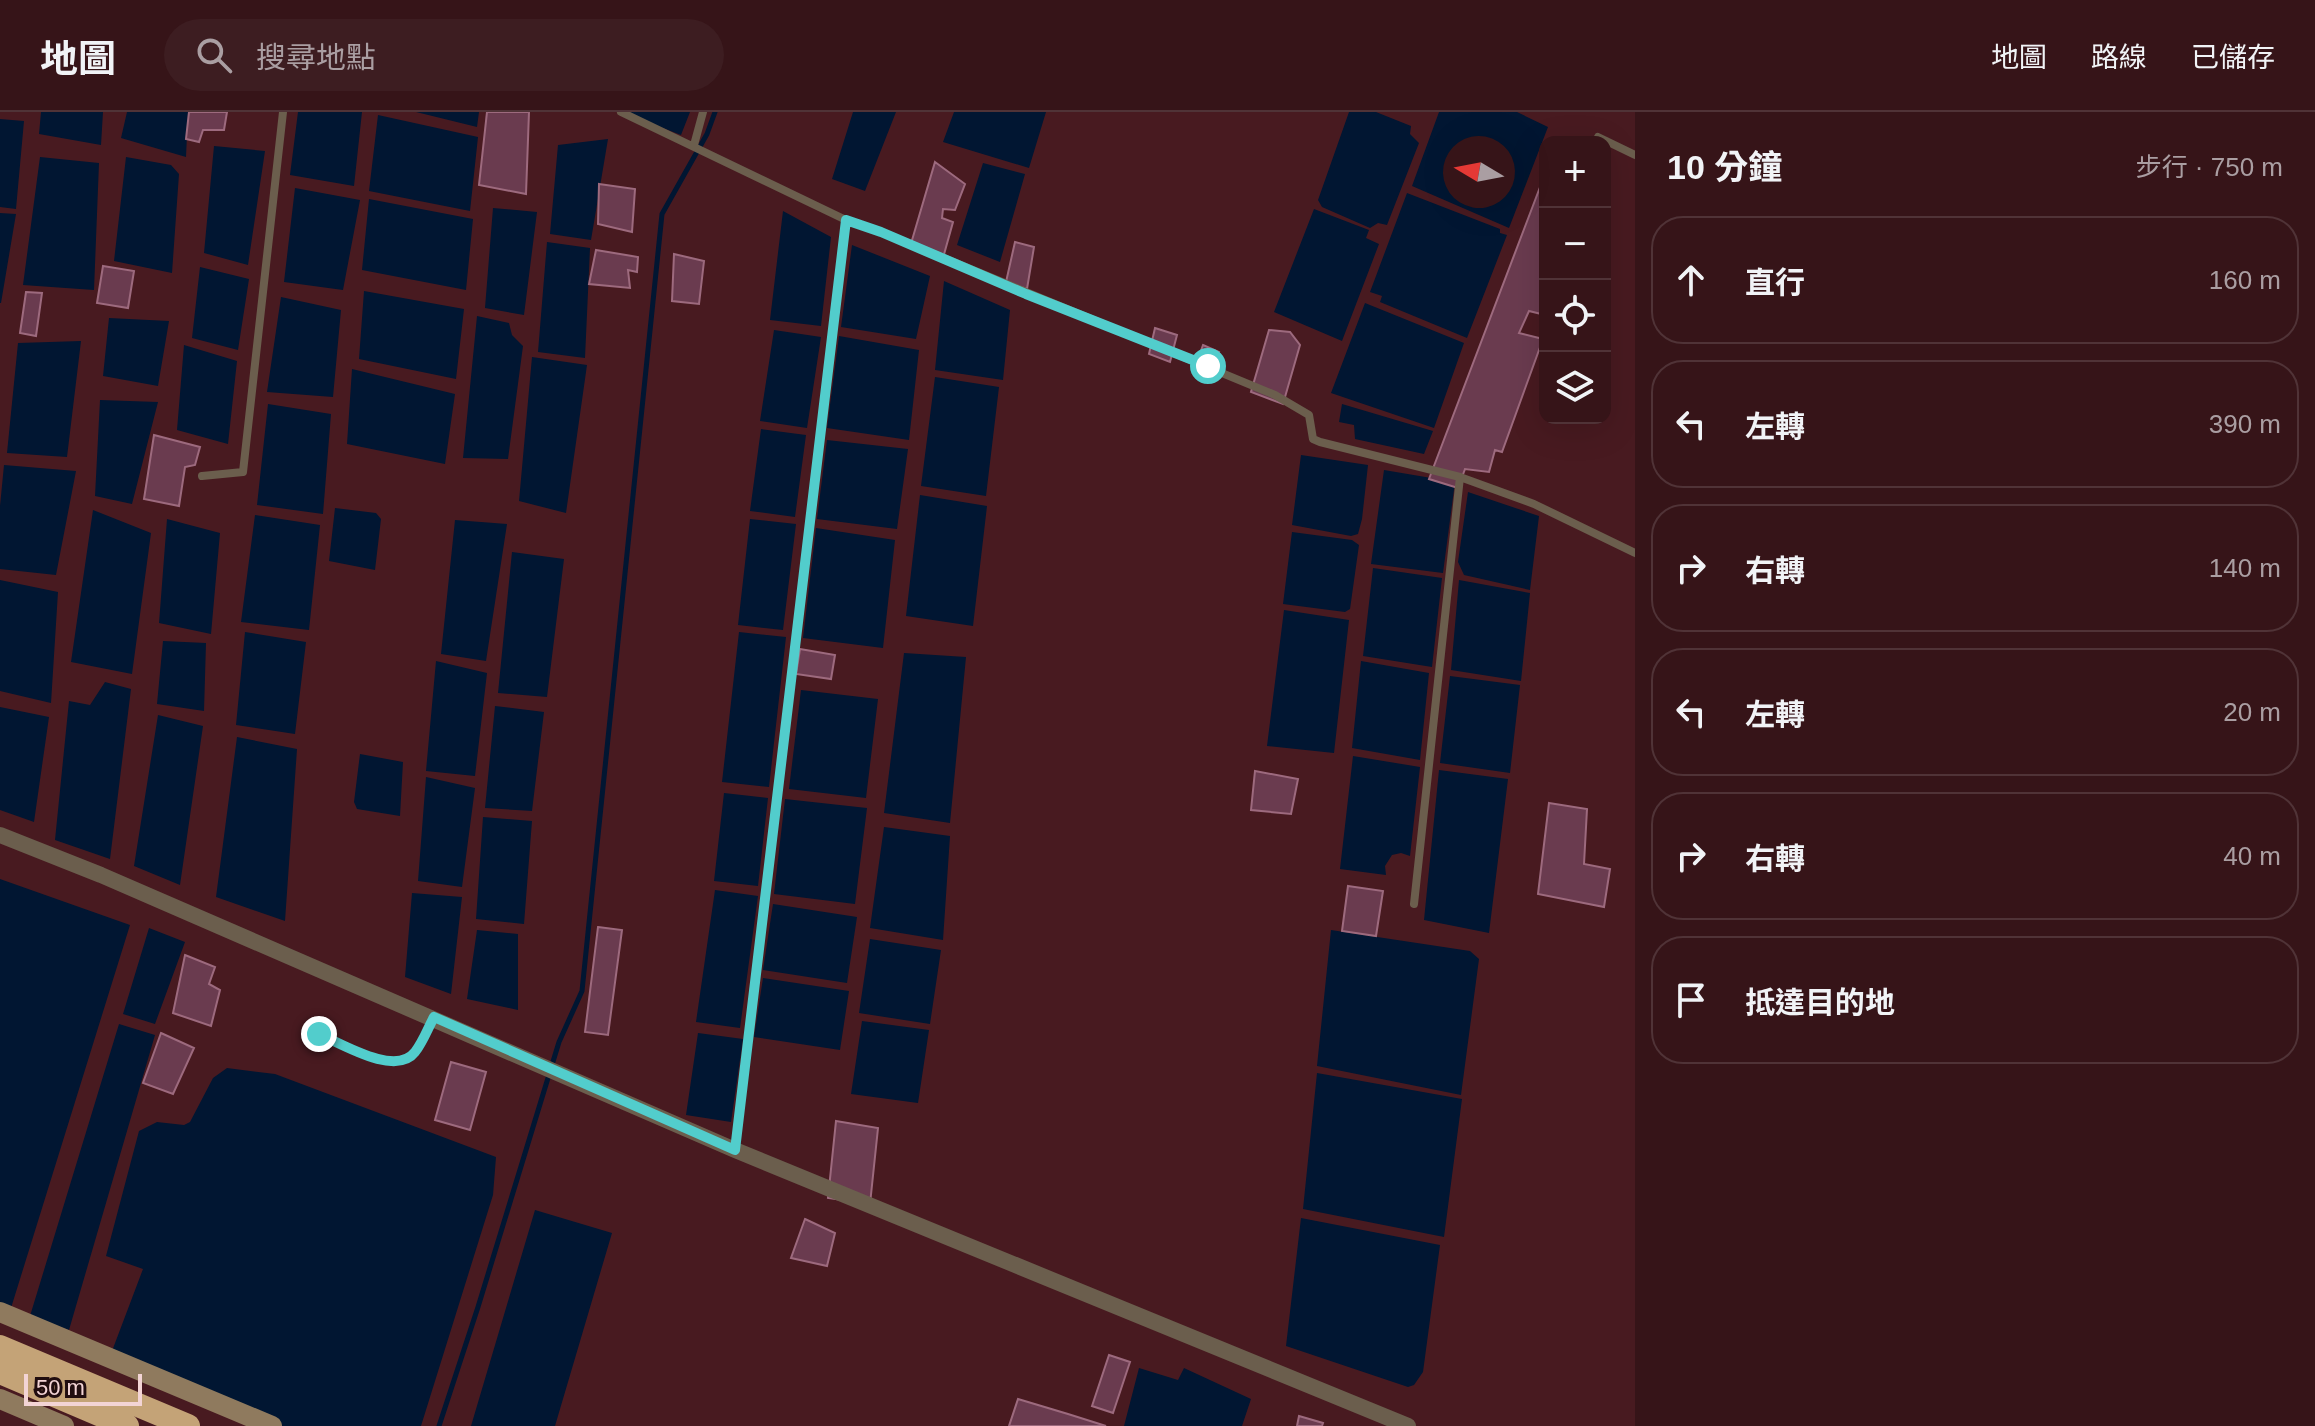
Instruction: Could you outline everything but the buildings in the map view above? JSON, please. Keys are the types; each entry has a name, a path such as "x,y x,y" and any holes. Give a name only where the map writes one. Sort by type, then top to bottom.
{"highway":[{"path":"0,1347 188,1426"},
{"path":"0,1372 127,1426"}],"street":[{"path":"0,835 434,1017 735,1150 1408,1426"},
{"path":"0,1312 272,1426"},
{"path":"0,1399 64,1426"}],"lane":[{"path":"202,476 243,472 283,112"},
{"path":"621,112 846,220 1275,395 1309,415 1313,439 1460,477 1534,504 1635,553"},
{"path":"694,145 703,112"},
{"path":"1611,143 1635,155"},
{"path":"735,1150 846,220"},
{"path":"1414,904 1460,477"},
{"path":"319,1034 377,1059 400,1061 413,1055 434,1017"}],"water":[{"path":"41,112 103,112 101,145 39,134"},
{"path":"127,112 188,112 186,157 121,138"},
{"path":"298,112 362,112 354,186 290,175"},
{"path":"416,112 479,112 477,127"},
{"path":"621,112 690,112 681,135"},
{"path":"853,112 896,112 865,191 832,179"},
{"path":"954,112 1046,112 1029,168 943,142"},
{"path":"1349,112 1376,112 1411,126 1410,134 1419,143 1387,225 1378,223 1370,228 1322,207 1318,200"},
{"path":"1439,112 1517,112 1548,127 1545,136 1539,136 1539,150 1509,228 1463,208 1515,208 1515,136 1443,136 1443,199 1412,186"},
{"path":"378,115 478,137 470,211 369,191"},
{"path":"0,119 24,121 16,209 0,207"},
{"path":"608,139 591,240 550,234 558,145"},
{"path":"214,146 265,151 248,265 204,253"},
{"path":"40,157 99,163 94,290 23,285"},
{"path":"126,157 171,165 179,174 172,273 114,261"},
{"path":"983,163 1025,174 1000,262 957,245"},
{"path":"295,188 360,200 343,290 284,282"},
{"path":"1407,193 1500,229 1500,233 1507,235 1467,338 1380,302 1382,296 1370,292"},
{"path":"369,199 473,219 466,290 362,270"},
{"path":"493,208 537,212 524,315 485,308"},
{"path":"1314,209 1369,230 1366,238 1379,244 1342,341 1274,312"},
{"path":"783,211 831,237 821,326 770,320"},
{"path":"0,213 16,214 1,303 0,303"},
{"path":"547,242 590,248 585,358 538,352"},
{"path":"852,245 930,276 916,339 841,327"},
{"path":"200,267 249,279 238,350 192,338"},
{"path":"944,281 1010,310 1003,380 935,370"},
{"path":"364,291 464,309 456,379 359,359"},
{"path":"281,297 341,310 333,397 267,392"},
{"path":"1365,303 1464,343 1434,428 1331,393"},
{"path":"477,316 509,323 512,335 523,346 508,459 463,458"},
{"path":"109,318 169,321 158,386 103,376"},
{"path":"774,330 821,337 807,428 760,421"},
{"path":"839,336 919,350 909,440 827,428"},
{"path":"81,341 67,457 7,453 18,343"},
{"path":"184,345 237,361 228,444 177,430"},
{"path":"532,357 587,365 566,513 519,501"},
{"path":"352,369 455,394 445,464 347,444"},
{"path":"935,377 999,387 986,496 921,486"},
{"path":"100,400 158,402 132,504 95,496"},
{"path":"268,404 331,414 323,514 257,505"},
{"path":"1342,404 1433,431 1424,454 1355,439 1354,425 1339,422"},
{"path":"761,429 806,435 795,517 750,511"},
{"path":"827,440 908,449 897,529 817,519"},
{"path":"1301,455 1368,465 1358,534 1351,536 1292,525"},
{"path":"4,465 76,471 56,575 0,569 0,506"},
{"path":"1384,470 1455,482 1443,573 1371,564"},
{"path":"1468,492 1539,516 1530,590 1464,575 1458,562"},
{"path":"920,495 987,506 973,626 906,616"},
{"path":"335,508 376,513 381,519 375,570 329,561"},
{"path":"93,510 151,533 132,674 71,662"},
{"path":"255,515 320,525 309,630 241,622"},
{"path":"167,519 220,533 211,634 159,623"},
{"path":"750,519 796,524 783,630 738,625"},
{"path":"455,520 507,524 486,661 441,654"},
{"path":"816,528 895,540 883,648 803,638"},
{"path":"1292,532 1352,540 1359,545 1350,609 1345,612 1283,604"},
{"path":"512,552 564,559 547,697 498,693"},
{"path":"1373,568 1442,578 1432,667 1363,656"},
{"path":"0,580 58,592 51,703 0,691"},
{"path":"1459,580 1530,593 1521,681 1451,670"},
{"path":"1284,610 1349,620 1334,753 1267,746"},
{"path":"245,632 306,642 295,734 236,725"},
{"path":"739,632 786,637 769,787 722,782"},
{"path":"163,641 206,643 204,711 157,704"},
{"path":"904,653 966,657 950,823 884,813"},
{"path":"436,661 487,673 475,776 426,771"},
{"path":"1361,661 1429,673 1420,760 1352,748"},
{"path":"1450,676 1520,685 1510,773 1440,763"},
{"path":"105,682 131,689 110,859 55,840 69,701 90,705"},
{"path":"801,690 878,699 866,798 789,789"},
{"path":"495,706 544,712 532,811 485,808"},
{"path":"0,707 49,717 34,822 0,810"},
{"path":"158,715 203,726 180,885 134,866"},
{"path":"237,737 297,749 285,921 216,897"},
{"path":"360,754 403,762 400,816 357,809 354,802"},
{"path":"1353,756 1420,767 1410,856 1401,853 1392,855 1385,866 1386,875 1340,869"},
{"path":"1439,770 1508,779 1489,933 1424,920"},
{"path":"426,777 475,788 462,887 418,881"},
{"path":"724,793 768,798 758,886 714,881"},
{"path":"785,799 867,808 855,904 774,894"},
{"path":"483,817 532,821 524,924 476,919"},
{"path":"884,827 950,836 943,940 870,928"},
{"path":"0,879 130,925 11,1308 0,1304"},
{"path":"715,890 758,896 740,1028 696,1022"},
{"path":"412,893 462,897 451,994 405,977"},
{"path":"773,904 857,917 847,983 763,970"},
{"path":"149,928 185,942 155,1024 123,1014"},
{"path":"477,930 518,934 518,1010 467,999"},
{"path":"1331,930 1470,951 1479,959 1461,1095 1317,1066"},
{"path":"870,939 941,950 930,1024 859,1013"},
{"path":"763,978 849,991 840,1050 754,1037"},
{"path":"862,1021 929,1030 918,1103 851,1094"},
{"path":"119,1024 155,1035 69,1330 30,1316"},
{"path":"698,1033 743,1039 731,1122 686,1115"},
{"path":"227,1068 275,1074 496,1157 493,1195 421,1426 266,1426 109,1359 143,1269 106,1256 139,1131 157,1122 184,1125 190,1122 213,1078"},
{"path":"1317,1073 1462,1099 1444,1237 1303,1209"},
{"path":"535,1210 612,1233 555,1426 471,1426"},
{"path":"1301,1218 1440,1245 1423,1372 1414,1385 1408,1387 1286,1346"},
{"path":"1139,1368 1178,1380 1184,1368 1251,1399 1242,1426 1124,1426"}],"waterway":[{"path":"439,1426 559,1042 582,991 662,214 707,134 715,112"}],"route":[{"path":"319,1034 377,1059 400,1061 413,1055 434,1017 735,1150 846,220 1208,366"}]}
